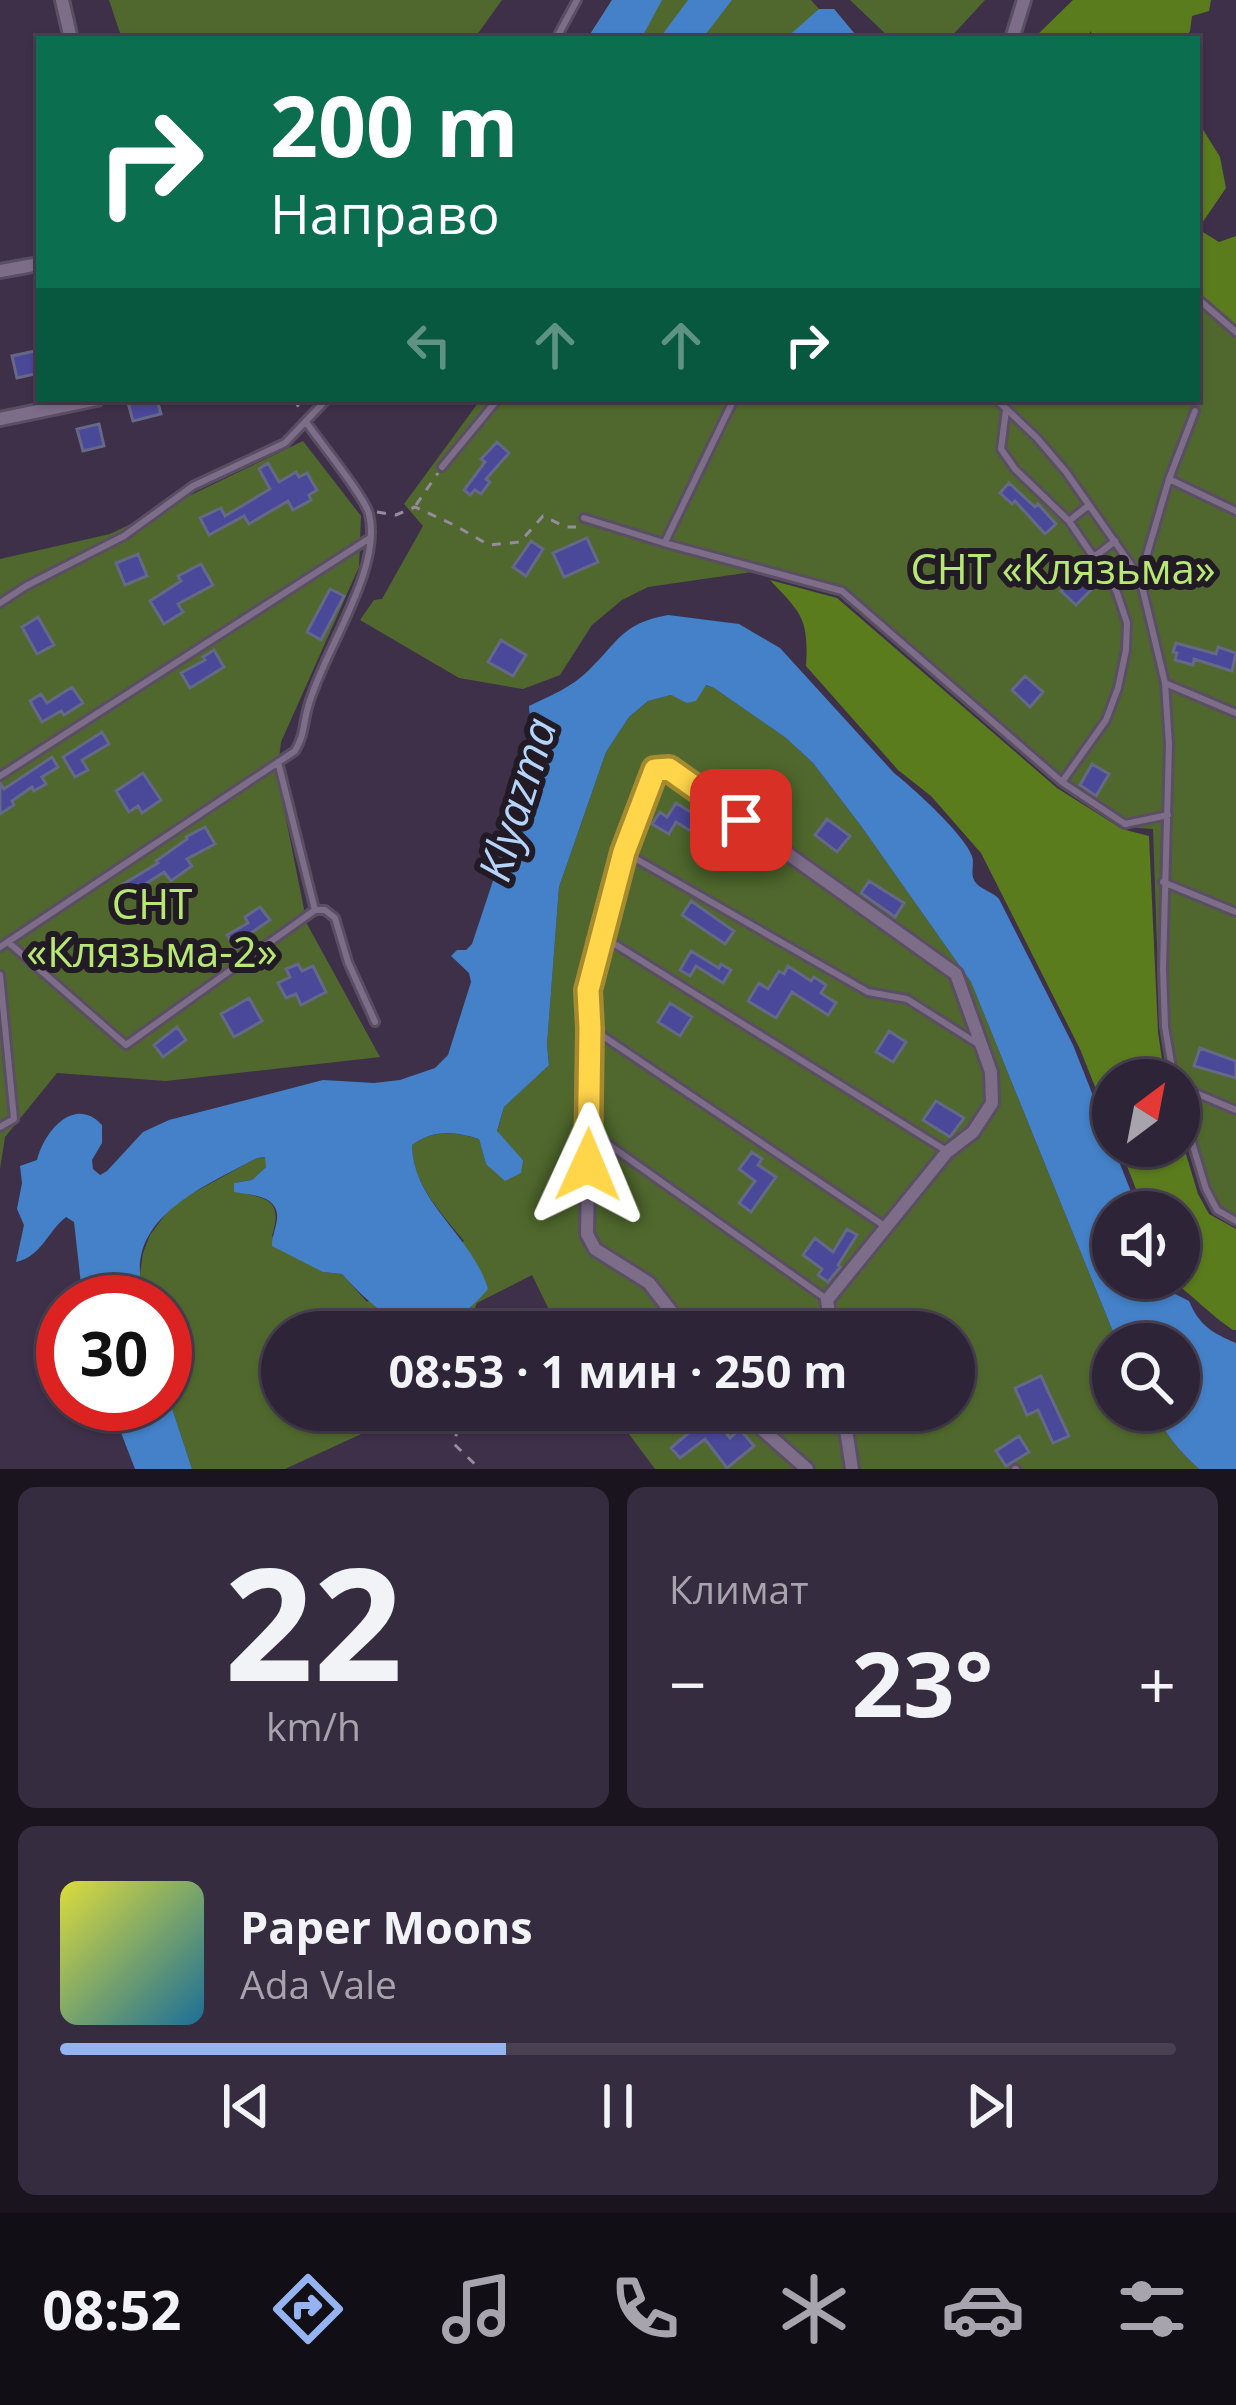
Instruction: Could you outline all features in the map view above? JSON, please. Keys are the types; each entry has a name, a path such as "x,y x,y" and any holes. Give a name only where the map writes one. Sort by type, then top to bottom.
{"street":[{"path":"62,0 70,36"},
{"path":"1013,36 1024,0"},
{"path":"0,271 36,265"},
{"path":"0,419 82,402"},
{"path":"671,1311 649,1283 595,1249 586,1234 588,990 624,852 655,770 669,769 956,974 991,1072 992,1103 973,1132 947,1152 827,1300 829,1311"},
{"path":"764,1431 807,1469"},
{"path":"846,1431 852,1469"}],"lane":[{"path":"558,36 577,0"},
{"path":"1200,301 1236,332"},
{"path":"0,603 124,536 193,486 285,442 324,402"},
{"path":"442,467 496,402"},
{"path":"664,543 733,402"},
{"path":"999,402 1066,472 1140,578 1165,683 1169,745 1163,882 1165,1027 1171,1059"},
{"path":"1006,410 1001,449 1015,470 1069,521 1116,590 1127,622 1118,688 1106,720 1062,782"},
{"path":"1140,578 1195,411"},
{"path":"307,422 369,511 371,538 365,570 308,707 304,735 295,751 4,945 126,1046 315,910 325,910 335,919 375,1022"},
{"path":"1169,479 1236,511"},
{"path":"1069,521 1089,505"},
{"path":"584,518 842,591 1062,782 1125,824 1168,815"},
{"path":"0,776 371,538"},
{"path":"1094,558 1115,541"},
{"path":"1165,683 1236,713"},
{"path":"278,762 315,910"},
{"path":"624,852 868,992 907,999 982,1046"},
{"path":"1163,882 1236,912"},
{"path":"602,936 947,1152"},
{"path":"0,975 14,1119 0,1127"},
{"path":"590,1028 886,1227"},
{"path":"1200,1094 1236,1111"},
{"path":"589,1130 827,1300"},
{"path":"1199,1167 1217,1210 1236,1221"}],"path":[{"path":"369,511 396,515 415,507 442,467"},
{"path":"415,507 489,545 520,542 543,516 575,528 584,518"},
{"path":"457,1431 454,1444 480,1469"}],"green space":[{"path":"109,0 502,0 476,36 121,36"},
{"path":"612,0 811,0 819,9 834,9 856,36 589,36"},
{"path":"850,0 985,0 952,36 888,36"},
{"path":"1073,0 1211,0 1209,11 1192,16 1187,36 1094,36 1090,31 1090,36 1036,36"},
{"path":"1200,125 1220,157 1226,188 1200,226"},
{"path":"1200,230 1219,242 1236,236 1236,327 1200,299"},
{"name":"СНТ «Клязьма»","path":"1200,297 1236,328 1236,1225 1217,1214 1197,1167 1200,1059 1166,1059 1160,1032 1153,829 1125,827 1061,786 840,596 752,572 648,587 622,600 592,625 560,675 523,689 459,678 360,620 374,600 382,599 423,526 404,504 479,402 1200,402"},
{"name":"СНТ «Клязьма-2»","path":"303,441 361,516 359,567 281,742 277,774 307,924 380,1057 166,1081 57,1073 5,1137 0,1169 0,559 110,534"},
{"path":"770,580 837,598 1057,788 1122,829 1149,836 1162,1059 1092,1059 1092,1079 981,853 931,796 898,770 806,666 804,626"},
{"path":"705,685 714,688 786,738 813,763 971,982 1092,1280 1092,1299 1100,1299 1109,1323 1092,1323 1092,1431 1166,1431 1199,1469 655,1469 627,1431 975,1431 975,1311 550,1311 532,1275 477,1303 474,1311 261,1311 261,1431 368,1431 285,1469 192,1469 179,1431 192,1431 192,1275 140,1275 150,1235 173,1204 266,1157 266,1167 252,1180 234,1183 234,1191 269,1202 275,1214 272,1236 323,1272 342,1274 367,1302 464,1241 423,1185 412,1145 436,1134 461,1135 479,1139 486,1164 523,1160 497,1132 504,1107 549,1064 559,887 606,752 629,717 648,701 671,695 687,702"},
{"path":"1127,1167 1190,1167 1197,1191 1137,1191"},
{"path":"1200,1198 1209,1214 1236,1229 1236,1330 1194,1299 1200,1299"}],"water":[{"path":"612,0 662,0 643,36 589,36"},
{"path":"688,0 732,0 704,36 661,36"},
{"path":"819,9 834,9 856,36 788,36"},
{"path":"668,615 739,624 780,648 967,847 974,880 999,899 1073,1045 1092,1093 1092,1167 1121,1167 1131,1191 1092,1191 1092,1280 971,982 813,763 786,738 706,685 696,701 687,703 671,695 648,701 629,717 606,752 559,887 549,1065 504,1107 497,1131 523,1160 521,1173 505,1181 486,1164 479,1139 470,1136 436,1134 412,1145 422,1184 470,1252 488,1289 468,1309 382,1311 342,1274 323,1272 272,1246 277,1218 272,1203 234,1192 234,1183 252,1180 266,1167 265,1157 199,1189 163,1217 142,1252 140,1275 80,1275 74,1222 66,1217 38,1249 16,1262 24,1225 17,1209 20,1166 37,1160 46,1138 71,1116 81,1114 102,1125 102,1143 92,1160 100,1175 143,1132 169,1120 323,1080 400,1080 435,1068 448,1055 471,982 469,973 451,956 472,944 537,748 529,706 575,681 630,629"},
{"path":"1100,1299 1185,1299 1207,1327 1236,1343 1236,1469 1199,1469 1166,1431 1200,1431 1200,1323 1109,1323"},
{"path":"120,1431 179,1431 192,1469 135,1469"}],"building":[{"path":"36,351 36,374 17,378 12,356"},
{"path":"128,402 158,402 161,414 133,421"},
{"path":"99,424 104,446 83,451 77,429"},
{"path":"497,442 509,453 486,479 490,482 481,494 475,490 470,495 464,490"},
{"path":"268,463 279,482 296,472 299,477 307,473 317,490 309,495 311,500 293,510 288,501 249,524 244,516 209,535 200,518 221,508 225,516 270,489 259,469"},
{"path":"1009,483 1056,524 1045,534 1015,501 1012,504 1000,493"},
{"path":"587,538 598,562 564,577 553,553"},
{"path":"531,541 543,549 526,576 513,567"},
{"path":"138,554 147,576 125,585 116,563"},
{"path":"1069,557 1076,564 1072,568 1093,588 1076,605 1051,574"},
{"path":"201,564 213,585 178,604 183,612 164,624 150,601 181,581 178,576"},
{"path":"330,589 344,596 321,640 307,632"},
{"path":"38,617 54,645 37,654 22,627"},
{"path":"501,640 526,655 513,676 488,662"},
{"path":"1176,643 1216,654 1218,647 1236,653 1232,671 1194,659 1193,665 1175,660"},
{"path":"214,650 224,667 190,688 181,673"},
{"path":"1025,676 1043,692 1030,707 1012,690"},
{"path":"72,687 83,703 42,722 30,701 41,694 47,703"},
{"path":"102,732 109,744 82,760 88,770 75,777 63,757"},
{"path":"52,757 58,767 42,777 46,784 34,791 32,787 0,814 0,783 4,789"},
{"path":"1092,764 1109,774 1096,796 1080,785"},
{"path":"143,773 161,800 142,813 138,806 129,812 116,791"},
{"path":"676,803 705,821 697,835 676,822 669,834 652,824 660,812 667,817"},
{"path":"827,819 850,836 837,852 815,835"},
{"path":"205,827 215,844 187,859 192,866 171,881 164,872 127,896 120,886"},
{"path":"869,881 904,903 895,917 861,893"},
{"path":"691,901 734,931 725,944 682,915"},
{"path":"260,907 270,920 236,949 227,935 248,923 245,917"},
{"path":"691,951 731,970 723,983 696,966 690,976 680,970"},
{"path":"298,964 302,971 313,966 326,992 301,1005 296,994 286,998 278,983 290,977 286,969"},
{"path":"788,966 826,985 821,993 836,1003 828,1015 792,992 776,1018 748,1001 759,983 768,989"},
{"path":"249,998 262,1021 234,1037 221,1014"},
{"path":"670,1003 692,1017 680,1036 658,1022"},
{"path":"177,1027 186,1040 163,1057 154,1045"},
{"path":"889,1031 906,1042 893,1062 876,1052"},
{"path":"1200,1048 1236,1061 1236,1078 1200,1068 1196,1059"},
{"path":"936,1101 964,1118 950,1137 923,1120"},
{"path":"752,1152 762,1159 758,1165 776,1177 751,1212 739,1203 755,1181 739,1169"},
{"path":"847,1229 857,1235 828,1282 818,1275 822,1269 803,1255 815,1238 833,1252"},
{"path":"1041,1376 1069,1436 1053,1443 1038,1410 1027,1415 1015,1388"},
{"path":"691,1431 725,1431 730,1438 742,1431 754,1446 727,1468 705,1439 680,1458 671,1448"},
{"path":"1019,1436 1029,1452 1006,1466 996,1451"}],"route":[{"path":"588,1165 588,990 624,852 655,770 669,769 741,820"}],"water label":[{"name":"Klyazma","path":"516,799"}]}
